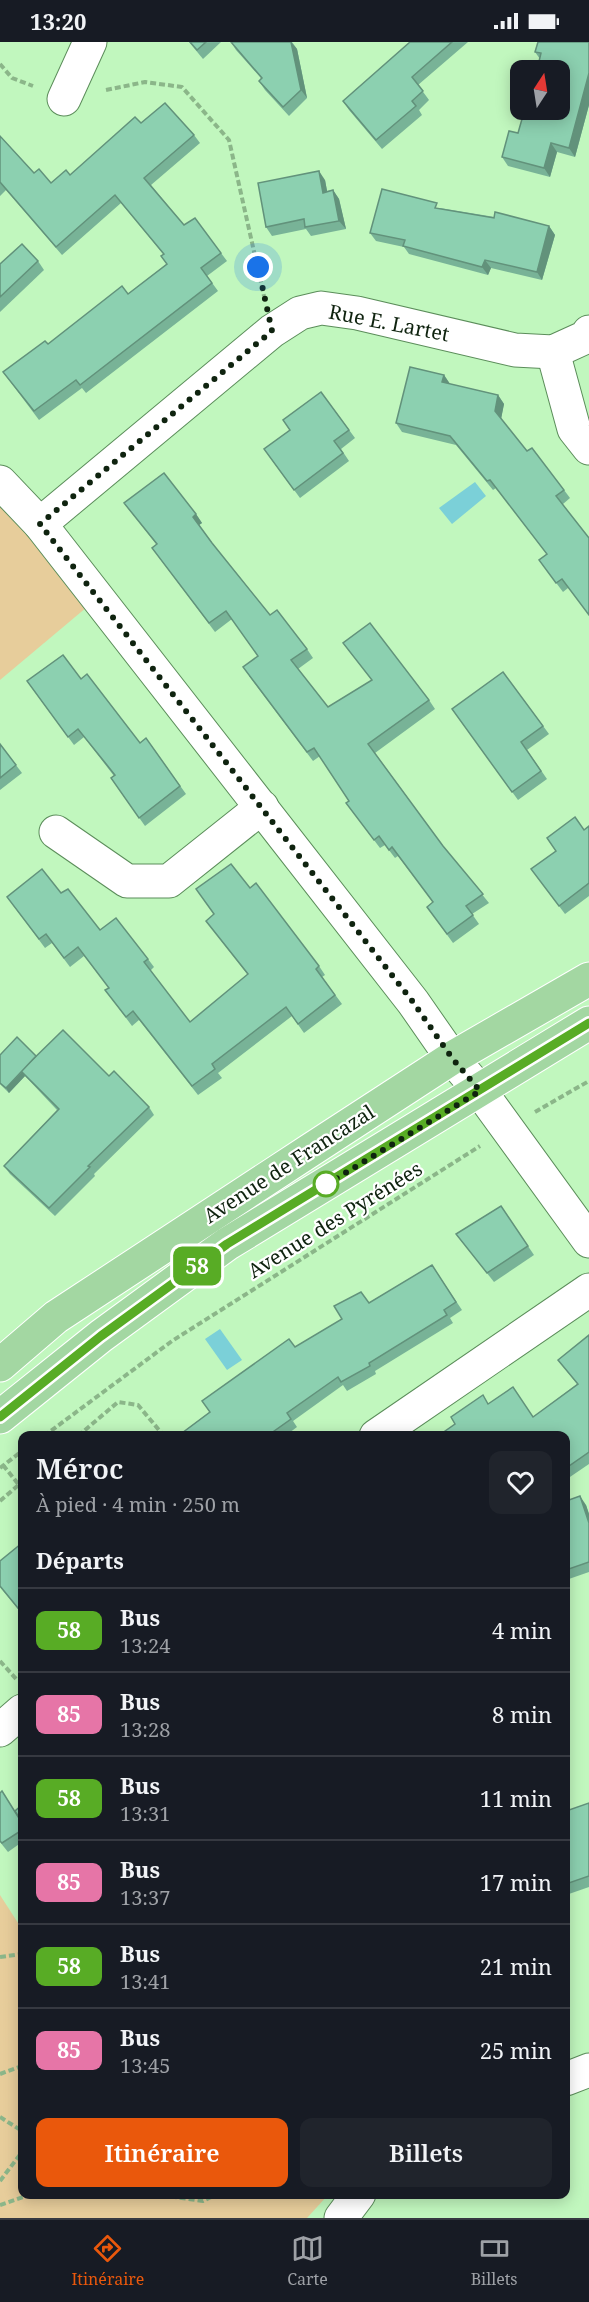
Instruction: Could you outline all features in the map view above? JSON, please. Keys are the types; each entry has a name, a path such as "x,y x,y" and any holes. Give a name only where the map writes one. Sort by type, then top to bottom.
{"main road":[{"name":"Avenue de Francazal","path":"0,1365 57,1317 452,1058 589,979"},
{"name":"Avenue de Francazal","path":"0,1417 101,1336 227,1244 589,1023"}],"street":[{"path":"64,99 90,42"},
{"name":"Rue E. Lartet","path":"40,524 272,331 300,313 321,308 357,313 515,350 553,352 586,337 589,332"},
{"path":"553,352 574,429 589,448"},
{"path":"0,482 40,524 262,807 413,1002 452,1058 480,1091 589,1241"},
{"path":"56,832 127,881 169,881 262,807"},
{"path":"383,1431 589,1290"},
{"path":"0,1730 18,1714"},
{"path":"570,2077 589,2070"},
{"path":"341,2218 356,2199"}],"path":[{"path":"0,64 12,78 64,99 145,82 182,87 229,140 272,331"},
{"name":"Avenue des Pyrénées","path":"51,1431 172,1341 507,1129 589,1081"},
{"path":"84,1431 118,1402 138,1405 160,1431"},
{"path":"18,1454 1,1467 18,1481"},
{"path":"0,1501 18,1486"},
{"path":"0,1957 18,1955"},
{"path":"0,2074 18,2067"},
{"path":"0,2116 18,2129"},
{"path":"0,2181 18,2157"},
{"path":"0,2205 18,2199"},
{"path":"188,2199 202,2201 206,2199"}],"shaded area":[{"path":"0,506 29,536 87,607 0,680"},
{"path":"0,1895 18,1923 18,2199 324,2199 307,2218 0,2218"}],"water":[{"path":"475,482 486,496 452,524 439,508"},
{"path":"220,1329 242,1360 227,1370 205,1339"}],"building":[{"path":"190,42 206,42 197,50"},
{"path":"231,42 291,42 301,90 283,107 259,81 262,78"},
{"path":"410,42 452,42 412,77 423,91 412,101 416,106 376,140 343,101"},
{"path":"538,42 589,42 589,73 569,148 551,143 544,168 502,157 509,131 518,133 522,120 570,120 570,60 539,60 541,53 535,52"},
{"path":"165,103 194,135 144,178 184,225 195,218 221,253 201,268 212,283 80,385 76,380 34,411 3,372 45,341 48,344 122,286 128,294 167,264 161,256 164,254 115,195 56,247 0,182 0,136 34,173 39,169 51,183 66,170 70,175 135,117 141,123"},
{"path":"319,171 323,193 333,190 339,221 305,227 304,219 266,227 258,183"},
{"path":"382,189 437,203 435,208 494,218 495,212 549,226 537,272 485,260 482,267 403,246 405,240 370,233"},
{"path":"22,244 38,261 0,297 0,264"},
{"path":"410,367 444,375 442,382 498,395 495,411 527,451 532,448 564,490 556,496 589,538 589,615 562,579 556,583 539,560 547,554 490,480 487,481 450,436 396,423"},
{"path":"321,392 349,430 334,441 343,453 294,490 264,449 290,430 283,420"},
{"path":"164,473 196,514 193,517 212,543 270,615 277,610 307,649 291,660 328,707 372,680 343,643 370,623 429,700 368,744 443,846 483,894 466,906 473,915 447,934 427,907 433,902 392,847 389,850 379,836 374,840 346,803 349,801 314,748 307,752 243,667 258,656 226,611 209,623 152,548 157,544 124,503"},
{"path":"63,655 81,679 87,674 140,743 146,738 180,786 139,818 111,778 115,775 78,729 68,737 27,681"},
{"path":"503,672 543,726 521,742 541,771 512,792 452,709"},
{"path":"0,744 16,765 0,778"},
{"path":"575,817 584,830 589,826 589,883 559,906 531,869 556,851 547,838"},
{"path":"231,864 250,888 256,883 319,966 316,969 335,995 298,1024 286,1007 212,1064 215,1069 192,1086 133,1011 126,1017 105,990 109,988 78,947 64,958 46,934 39,939 7,897 42,869 61,893 68,889 100,930 116,918 148,959 144,962 190,1022 248,974 206,921 214,914 196,889"},
{"path":"63,1030 109,1076 114,1071 149,1107 88,1166 90,1167 49,1208 4,1166 59,1109 21,1071"},
{"path":"17,1037 36,1056 6,1088 0,1083 0,1055"},
{"path":"501,1206 528,1246 487,1273 456,1234"},
{"path":"432,1265 456,1302 444,1310 447,1315 369,1363 370,1366 341,1382 338,1377 287,1413 291,1419 274,1431 185,1431 210,1412 202,1401 289,1339 295,1347 342,1319 334,1306 361,1292 369,1303"},
{"path":"589,1335 589,1452 570,1465 570,1431 445,1431 455,1424 451,1417 483,1395 488,1404 513,1387 533,1417 578,1384 558,1360"},
{"path":"580,1496 589,1523 589,1562 570,1569 570,1500"},
{"path":"18,1546 18,1608 0,1586 0,1561"},
{"path":"2,1791 18,1817 18,1833 2,1843 0,1841 0,1793"},
{"path":"589,1803 589,1876 570,1883 570,1810"}],"bus line":[{"name":"58","path":"0,1417 101,1336 227,1244 589,1023"}],"route":[{"path":"258,267 272,331 40,524 413,1002 452,1058 480,1091 324,1186 326,1184"}]}
